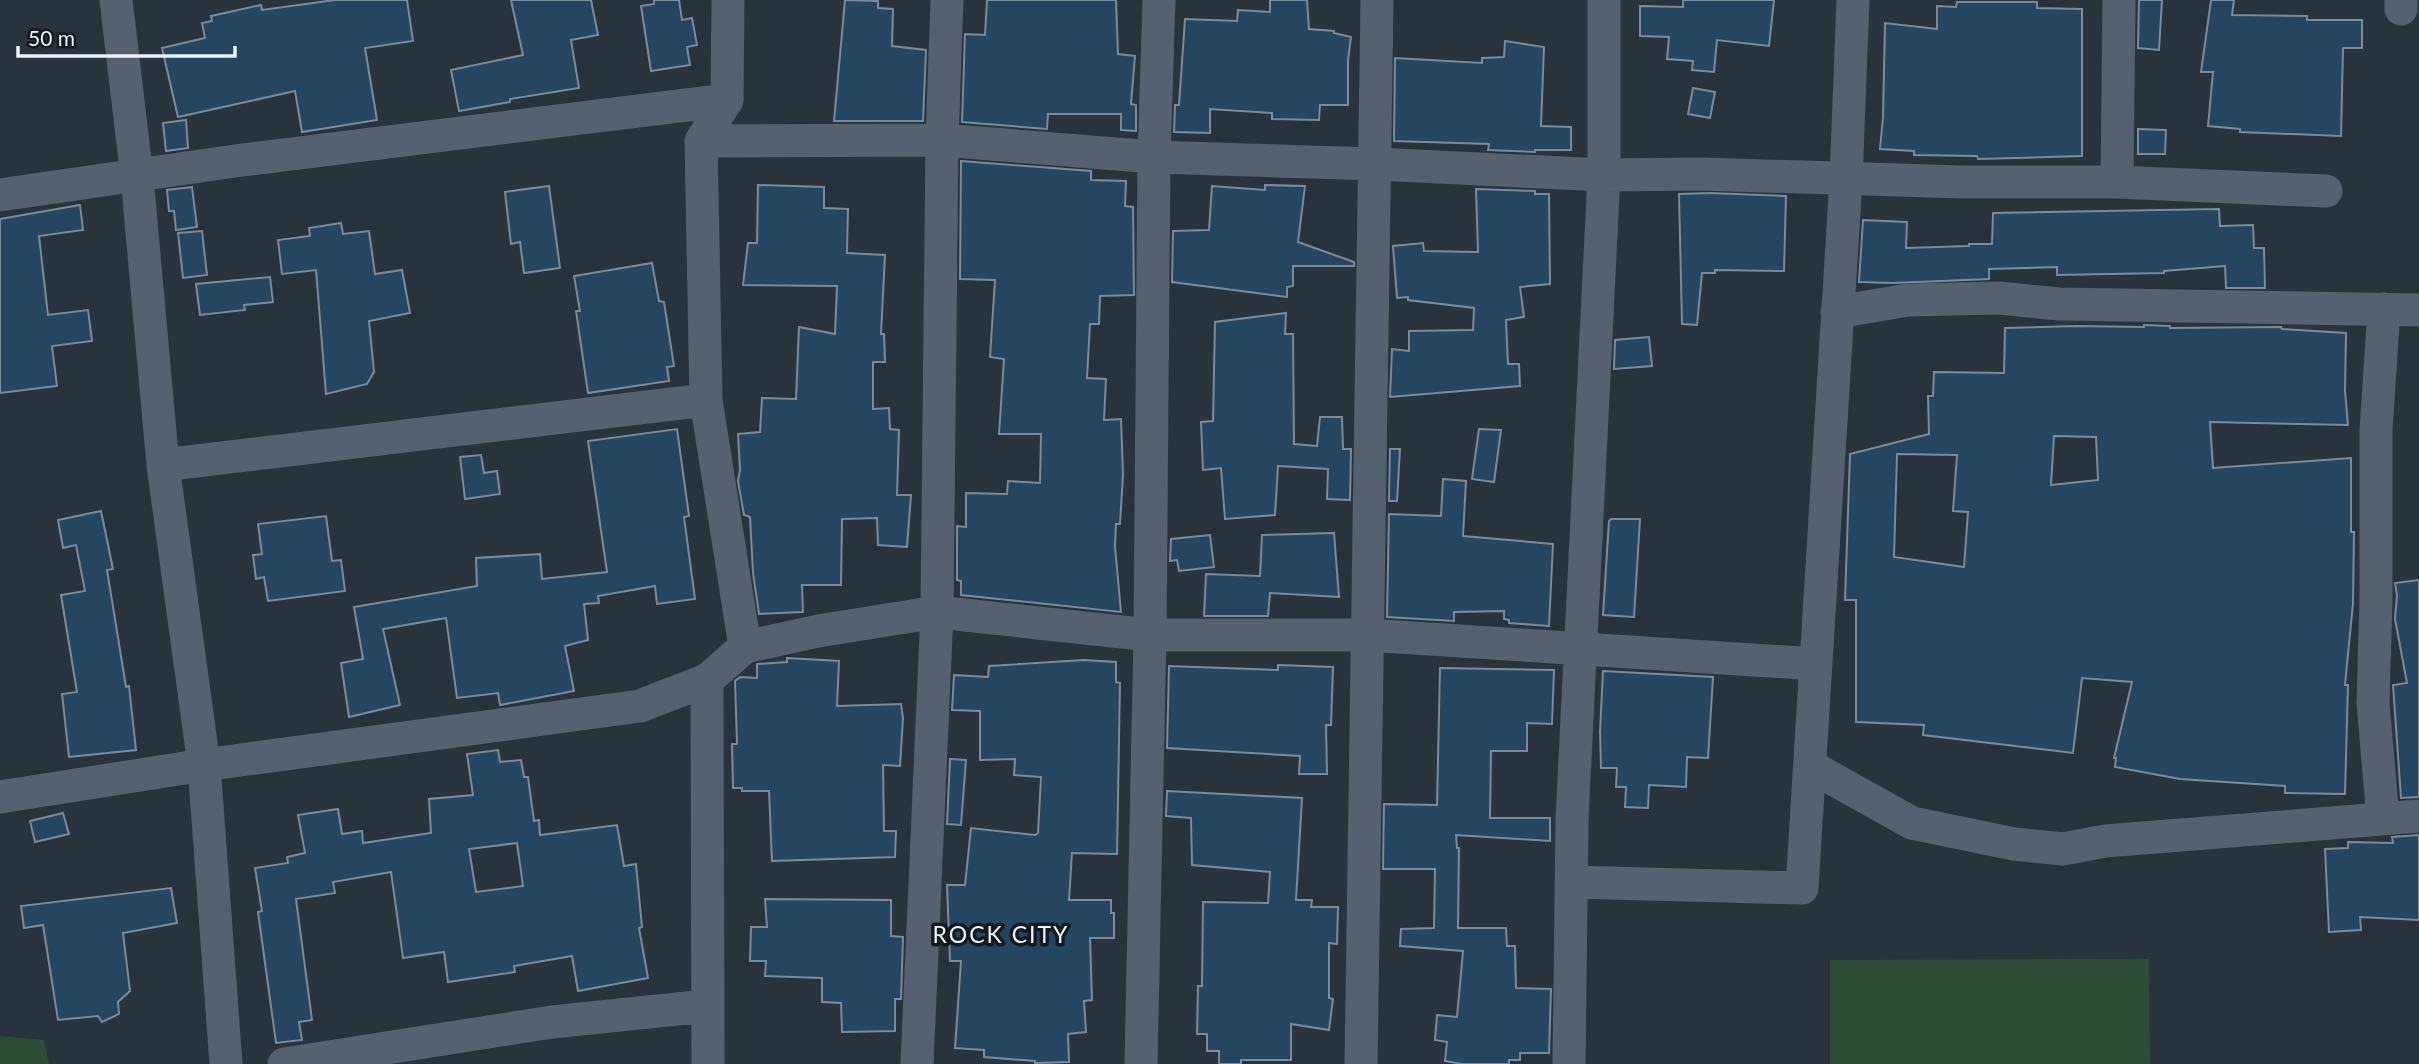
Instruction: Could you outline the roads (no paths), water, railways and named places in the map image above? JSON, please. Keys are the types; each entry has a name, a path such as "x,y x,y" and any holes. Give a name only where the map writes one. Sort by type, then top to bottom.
{"street":[{"path":"117,0 137,177 163,465 204,765 226,1064"},
{"path":"728,0 727,100 701,141 706,400 745,647"},
{"path":"918,1064 937,612 942,140 947,0"},
{"path":"1141,1064 1150,635 1154,157 1159,0"},
{"path":"1361,1064 1377,0"},
{"path":"1569,1064 1571,883 1580,647 1604,175 1604,0"},
{"path":"1571,883 1802,888 1846,180 1853,0"},
{"path":"2117,182 2119,0"},
{"path":"0,195 242,160 727,100"},
{"path":"701,141 942,140 1154,157 1604,175 1702,174 1846,180 2117,182 2326,191"},
{"path":"1837,312 1908,300 1999,298 2059,304 2419,310"},
{"path":"2383,818 2373,703 2376,430 2384,309"},
{"path":"163,465 706,400"},
{"path":"0,797 204,765 640,706 707,680 745,647 818,631 937,612 1150,635 1367,635 1816,664"},
{"path":"707,680 708,1064"},
{"path":"1810,766 1912,822 2014,844 2063,849 2105,841 2419,816"},
{"path":"284,1064 552,1022 706,1006"}],"district":[{"name":"ROCK CITY","path":"1001,934"}]}
